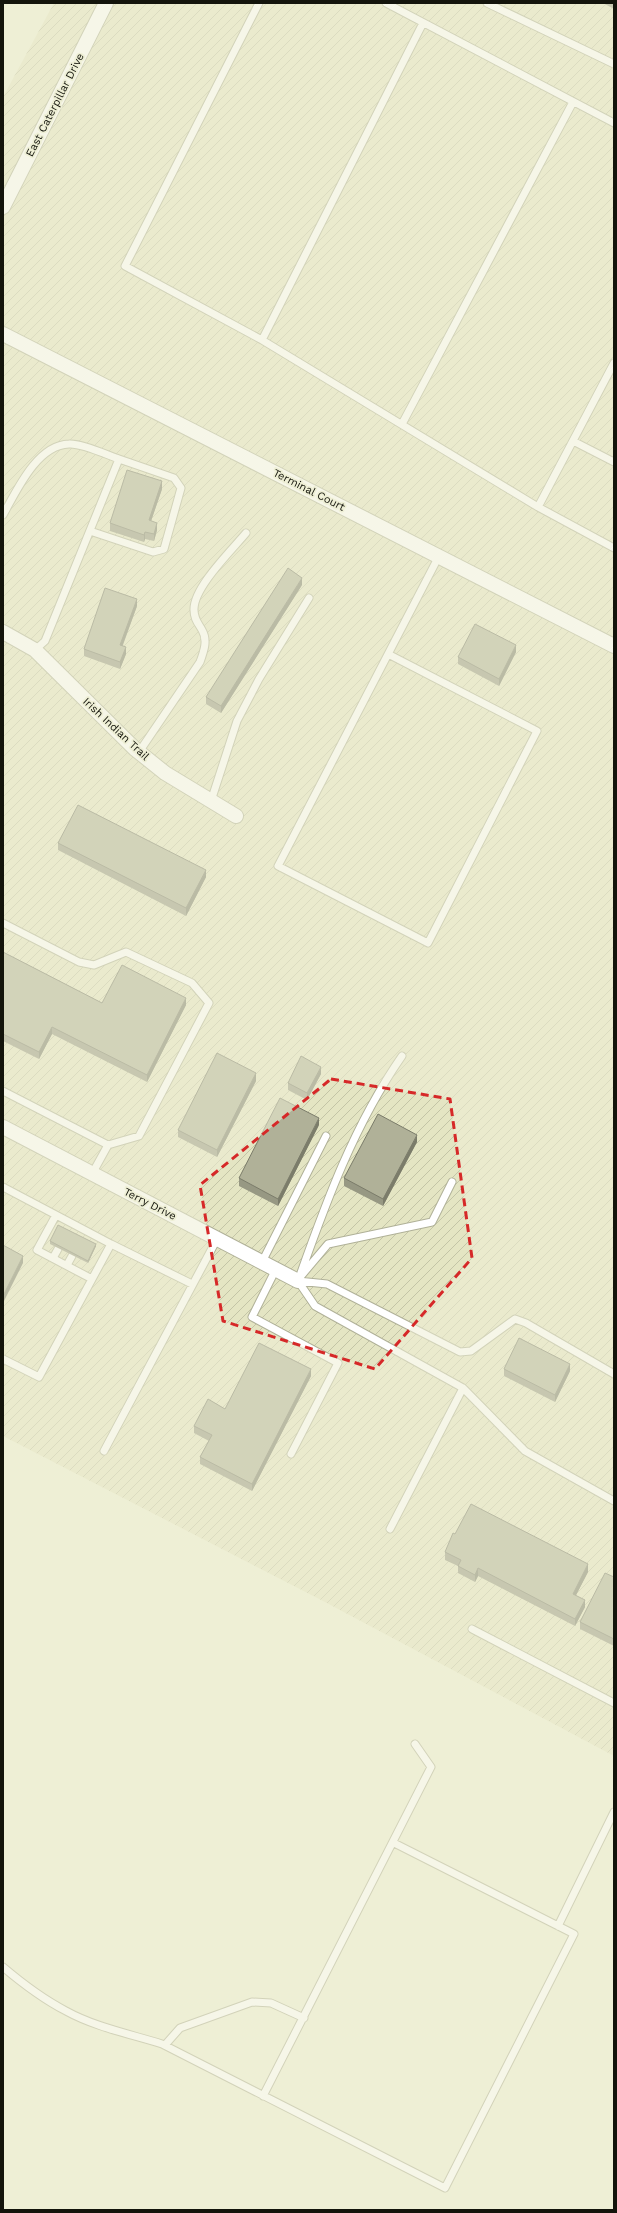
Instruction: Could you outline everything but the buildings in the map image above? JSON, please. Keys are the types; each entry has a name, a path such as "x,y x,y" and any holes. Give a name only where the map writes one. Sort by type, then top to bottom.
{"street":[{"name":"East Caterpillar Drive","path":"3,207 106,3"},
{"name":"Terminal Court","path":"3,334 614,646"},
{"name":"Irish Indian Trail","path":"3,632 35,650 139,752 165,773 236,816"},
{"name":"Terry Drive","path":"3,1127 298,1281"}],"lane":[{"path":"259,3 125,266 262,340 538,507 614,548"},
{"path":"386,3 614,123"},
{"path":"487,3 614,64"},
{"path":"262,340 423,23"},
{"path":"402,424 572,102"},
{"path":"538,507 614,363"},
{"path":"573,441 614,462"},
{"path":"3,515 28,472 53,446 71,444 119,459 174,478 181,488 164,549 153,552 90,531"},
{"path":"35,650 45,641 119,459"},
{"path":"139,752 200,662 206,645 203,631 196,621 194,612 198,592 246,533"},
{"path":"388,654 537,731 428,943 278,866 388,654 439,556"},
{"path":"211,801 237,721 259,679 309,598"},
{"path":"3,923 79,962 94,965 126,952 192,983 209,1003 139,1136 108,1145 3,1091"},
{"path":"298,1281 335,1180 354,1137 373,1100 402,1056"},
{"path":"262,1262 326,1136"},
{"path":"92,1174 108,1145"},
{"path":"298,1281 328,1244 432,1222 452,1182"},
{"path":"3,1187 111,1244 192,1284"},
{"path":"56,1215 37,1250 92,1279"},
{"path":"67,1232 72,1223"},
{"path":"82,1239 86,1231"},
{"path":"104,1451 217,1239"},
{"path":"3,1359 39,1377 111,1244"},
{"path":"53,1258 58,1249"},
{"path":"67,1265 72,1256"},
{"path":"276,1269 252,1317 338,1363 291,1454"},
{"path":"298,1281 327,1284 460,1352 472,1351 515,1319 526,1323 614,1374"},
{"path":"298,1281 315,1306 463,1388 525,1451 614,1501"},
{"path":"390,1530 463,1388"},
{"path":"472,1629 614,1703"},
{"path":"264,2096 394,1843 431,1766 415,1744"},
{"path":"558,1926 614,1812"},
{"path":"3,1967 29,1988 67,2012 165,2045 445,2188 574,1934 394,1843"},
{"path":"165,2045 180,2028 252,2002 271,2004 304,2018"}],"highlighted area":[{"path":"331,1079 450,1099 472,1258 375,1369 223,1321 200,1185"}],"shaded area":[{"path":"54,3 614,3 614,1756 323,1601 3,1436 3,97"}]}
